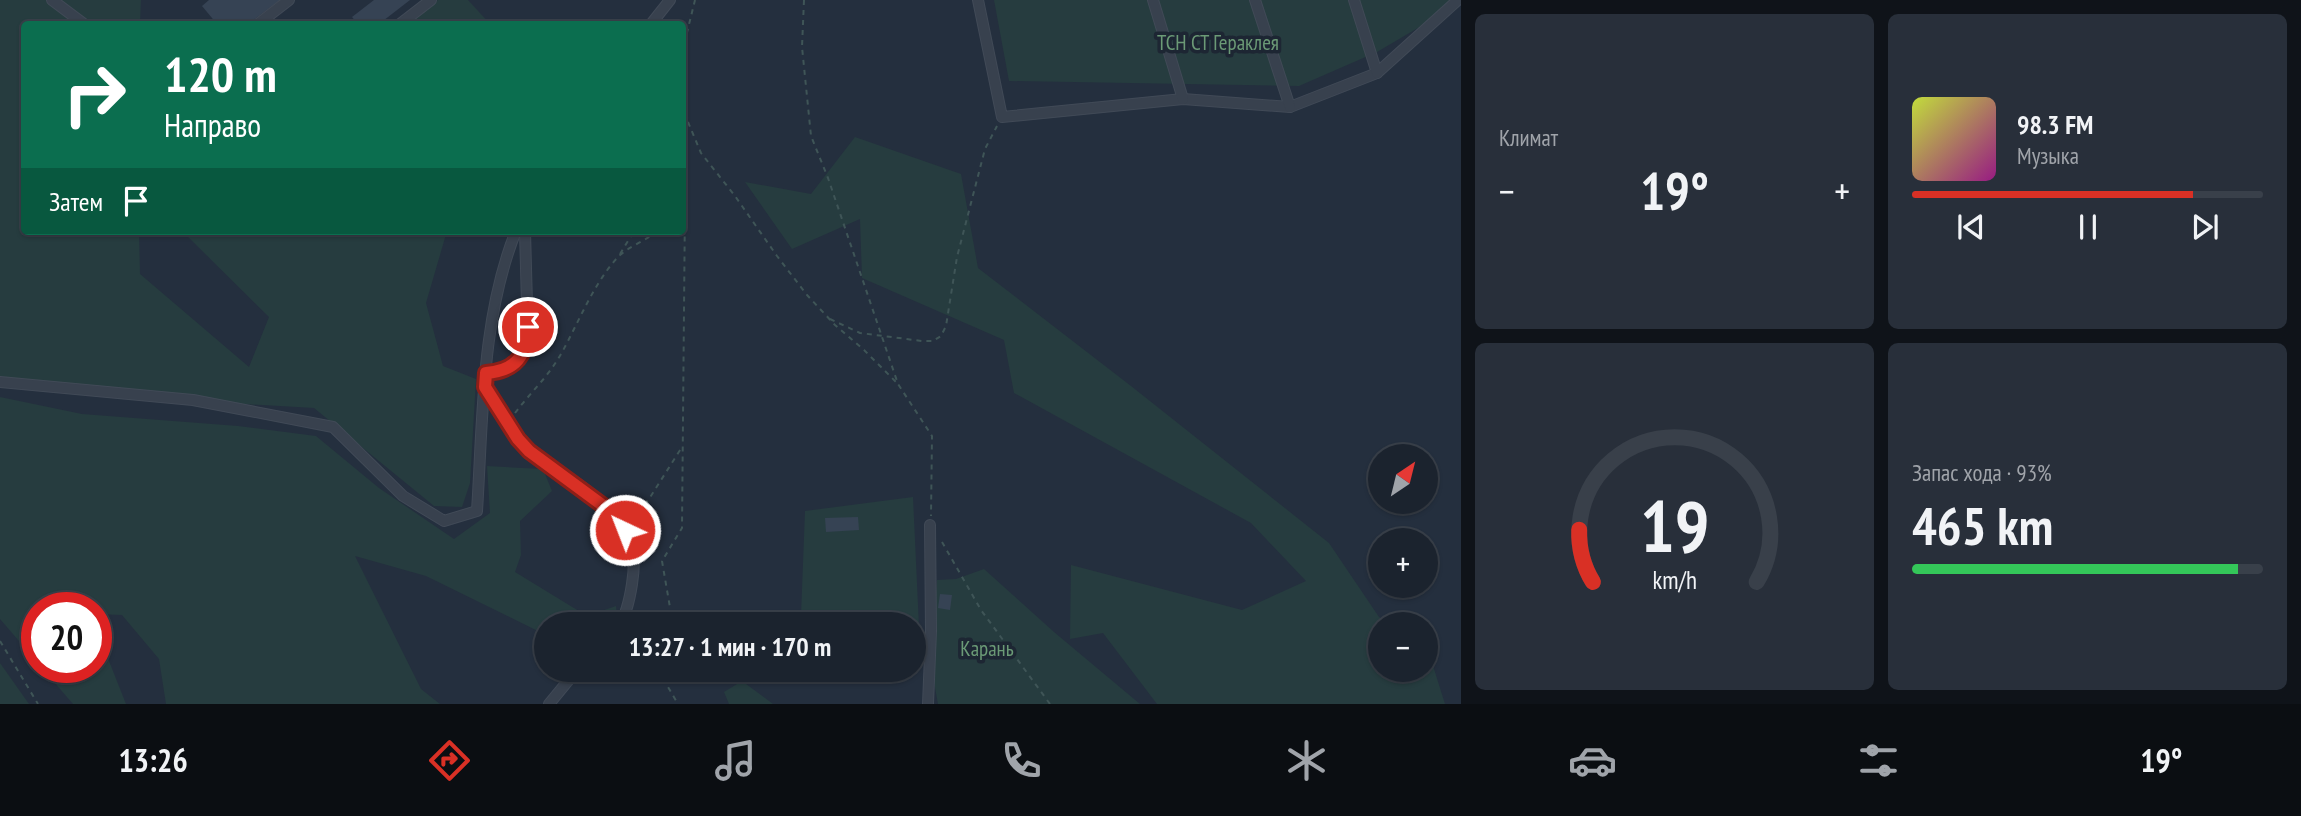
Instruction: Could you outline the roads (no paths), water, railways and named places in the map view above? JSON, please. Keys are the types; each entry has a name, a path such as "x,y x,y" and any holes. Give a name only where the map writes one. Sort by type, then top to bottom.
{"street":[{"path":"52,0 80,21"},
{"path":"262,21 289,0"},
{"path":"404,21 431,0"},
{"path":"653,21 670,0"},
{"path":"978,0 1002,117 1183,99 1290,107 1377,73 1458,0"},
{"path":"1153,0 1183,99"},
{"path":"1255,0 1290,107"},
{"path":"1354,0 1377,73"},
{"path":"0,382 193,400 333,427 403,496 444,520 477,512 490,337 506,255 514,235"},
{"path":"486,373 499,372 511,366 522,357 527,342 524,235"},
{"path":"485,387 518,439 529,451 601,503 625,530 632,544 634,568 625,612"},
{"path":"928,704 931,631 930,524"},
{"path":"549,704 567,682"}],"park label":[{"name":"ТСН СТ Гераклея","path":"1218,42"},
{"name":"Карань","path":"987,648"}]}
